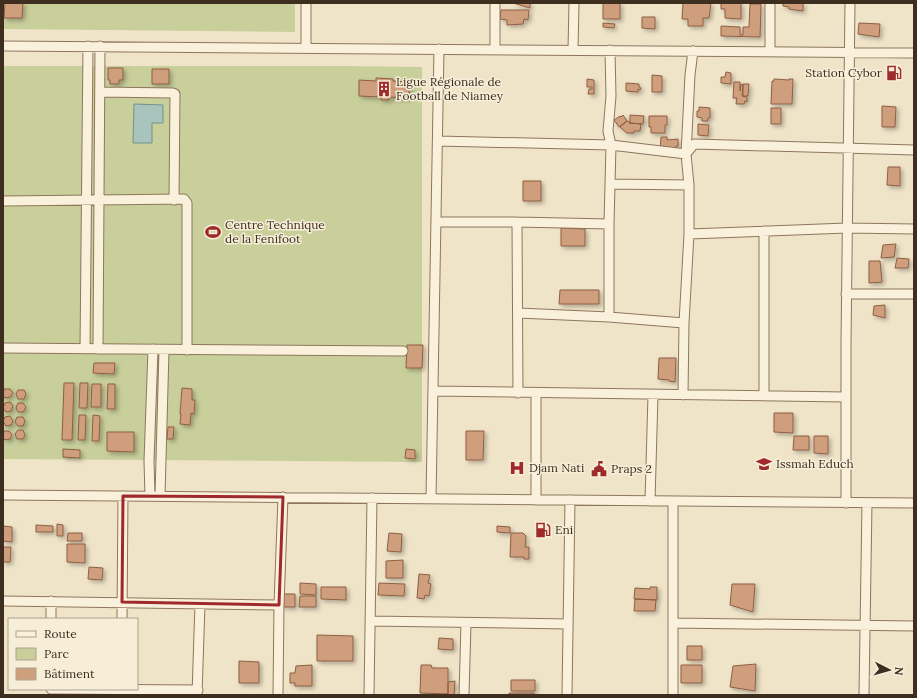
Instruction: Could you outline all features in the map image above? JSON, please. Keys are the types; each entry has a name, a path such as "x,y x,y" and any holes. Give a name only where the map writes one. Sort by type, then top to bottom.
{"street":[{"path":"306,3 306,48"},
{"path":"495,3 495,49"},
{"path":"573,50 574,3"},
{"path":"770,3 770,52"},
{"path":"846,503 845,397 850,3"},
{"path":"3,46 914,53"},
{"path":"85,349 88,46"},
{"path":"98,349 100,46"},
{"path":"431,499 439,49"},
{"path":"609,317 611,145 608,131 611,96 610,50"},
{"path":"683,395 684,323 689,234 689,185 686,154 690,75 693,51"},
{"path":"100,92 175,94 174,200"},
{"path":"438,141 611,145 686,154"},
{"path":"686,154 694,144 914,150"},
{"path":"610,184 689,185"},
{"path":"3,201 184,199 187,203 187,350"},
{"path":"437,222 609,224"},
{"path":"517,222 518,393"},
{"path":"689,234 847,228 914,229"},
{"path":"764,231 764,395"},
{"path":"846,294 914,294"},
{"path":"518,313 609,317 684,323"},
{"path":"3,348 403,351"},
{"path":"150,496 149,460 152,349"},
{"path":"160,496 164,350"},
{"path":"433,391 845,397"},
{"path":"536,393 536,500"},
{"path":"650,501 653,395"},
{"path":"3,495 914,503"},
{"path":"122,618 123,496"},
{"path":"278,695 279,605 283,497"},
{"path":"368,695 372,498"},
{"path":"567,695 570,500"},
{"path":"673,501 673,695"},
{"path":"864,695 867,503"},
{"path":"3,600 279,605"},
{"path":"51,601 51,618"},
{"path":"138,690 197,692 200,604"},
{"path":"370,621 568,624"},
{"path":"464,695 466,623"},
{"path":"673,623 914,626"}],"highlighted area":[{"path":"123,496 283,497 279,605 122,602"}],"green space":[{"path":"3,3 295,3 295,32 3,29"},
{"name":"Centre Technique de la Fenifoot","path":"3,66 422,67 422,462 3,459"}],"water":[{"path":"134,104 163,105 163,123 152,123 152,143 133,143"}],"building":[{"path":"5,3 23,3 22,18 4,18"},
{"path":"513,3 530,3 530,8"},
{"path":"603,3 620,3 620,19 603,19"},
{"path":"683,3 711,3 709,18 703,18 703,26 688,26 688,19 682,19"},
{"path":"721,3 741,3 741,19 725,18 725,9 721,9"},
{"path":"783,3 803,3 803,11 789,9 789,7 783,6"},
{"path":"750,4 761,4 760,37 721,36 721,26 740,27 740,35 743,35 743,27 749,27"},
{"path":"501,10 529,10 528,20 524,19 523,24 507,25 507,20 500,19"},
{"path":"642,17 655,17 655,29 642,28"},
{"path":"603,23 615,24 614,28 603,27"},
{"path":"859,23 880,24 879,37 858,34"},
{"path":"108,68 123,68 123,80 119,80 119,84 110,84 110,80 108,80"},
{"path":"152,69 169,69 169,84 152,84"},
{"path":"726,72 731,73 731,84 721,83 721,77 725,77"},
{"path":"652,75 662,76 662,92 652,92"},
{"name":"Ligue Régionale de Football de Niamey","path":"376,78 409,82 409,98 389,97 389,100 381,100 381,97 359,96 359,80 376,81"},
{"path":"587,79 594,80 594,94 588,94 589,89 592,89 592,87 587,87"},
{"path":"774,79 793,79 792,104 771,104 772,81 774,81"},
{"path":"734,82 740,82 740,91 741,84 743,85 742,96 747,97 747,102 745,101 744,104 736,104 737,98 733,98"},
{"path":"626,83 639,84 639,87 641,88 640,90 638,89 638,92 626,91"},
{"path":"743,84 749,84 748,96 743,96"},
{"path":"882,106 896,107 895,127 882,127"},
{"path":"699,107 710,108 710,118 708,118 708,121 702,121 702,118 697,117"},
{"path":"771,108 781,108 781,124 771,124"},
{"path":"623,115 627,121 619,127 614,120"},
{"path":"630,115 644,116 643,124 630,123"},
{"path":"649,116 667,116 665,133 651,133 651,127 649,127"},
{"path":"627,121 630,122 629,123 641,124 640,131 627,133 620,127"},
{"path":"698,124 709,125 708,136 698,135"},
{"path":"661,137 667,137 667,140 678,139 678,146 676,146 675,151 660,150"},
{"path":"888,167 900,167 900,186 887,185"},
{"path":"523,181 541,181 541,201 523,201"},
{"path":"561,228 585,229 585,246 561,246"},
{"path":"896,244 894,257 881,258 883,245"},
{"path":"897,258 909,259 908,268 895,268"},
{"path":"869,261 880,261 882,282 869,283"},
{"path":"560,290 599,290 599,304 559,304"},
{"path":"885,305 885,318 873,315 874,306"},
{"path":"407,345 423,345 422,368 406,368"},
{"path":"659,358 676,358 675,382 658,379"},
{"path":"94,363 115,363 114,374 93,373"},
{"path":"64,383 74,383 72,440 62,440"},
{"path":"80,383 88,383 87,408 79,408"},
{"path":"92,384 101,384 101,407 91,407"},
{"path":"108,384 115,384 115,409 107,409"},
{"path":"182,388 192,389 192,400 195,400 194,414 191,413 190,425 180,424"},
{"path":"4,389 10,389 13,393 10,397 5,398 3,395"},
{"path":"18,390 24,390 26,394 24,399 18,399 16,394"},
{"path":"10,402 13,406 11,411 6,412 3,408 5,403"},
{"path":"18,403 23,403 26,407 23,412 18,412 16,408"},
{"path":"774,413 793,413 793,433 774,432"},
{"path":"79,415 86,415 85,440 78,440"},
{"path":"93,415 100,416 99,441 92,441"},
{"path":"10,416 13,421 11,425 6,426 3,421 5,417"},
{"path":"17,417 23,417 25,421 23,426 18,426 15,422"},
{"path":"168,427 174,427 173,439 167,439"},
{"path":"18,430 23,430 25,435 23,439 17,439 15,434"},
{"path":"4,431 9,431 12,435 10,439 5,440 3,437"},
{"path":"466,431 484,431 483,460 466,460"},
{"path":"107,432 134,432 134,452 107,451"},
{"path":"794,436 809,436 809,450 793,450"},
{"path":"814,436 828,436 828,454 814,453"},
{"path":"63,449 80,450 80,458 63,457"},
{"path":"406,449 415,450 415,459 405,458"},
{"path":"57,524 63,525 63,536 57,536"},
{"path":"36,525 53,526 53,532 36,532"},
{"path":"3,526 12,527 12,542 3,541"},
{"path":"497,526 510,527 510,533 497,532"},
{"path":"68,533 82,533 82,541 67,541"},
{"path":"389,533 402,534 401,552 387,551"},
{"path":"511,533 523,533 526,536 525,547 529,547 529,559 524,559 524,557 510,557"},
{"path":"67,544 85,544 85,563 67,562"},
{"path":"3,547 11,547 10,562 3,562"},
{"path":"403,560 403,578 386,578 386,561"},
{"path":"89,567 103,568 102,580 88,579"},
{"path":"419,574 430,575 428,583 431,584 429,596 425,595 424,599 417,598"},
{"path":"300,583 316,584 316,595 300,594"},
{"path":"379,583 405,584 404,596 378,595"},
{"path":"732,584 755,584 753,612 730,605"},
{"path":"321,587 346,587 346,600 321,599"},
{"path":"650,587 657,587 657,600 634,599 635,588 650,589"},
{"path":"283,594 295,594 295,607 283,607"},
{"path":"300,596 316,596 316,607 299,607"},
{"path":"635,599 656,600 655,611 634,611"},
{"path":"317,635 353,636 353,661 317,661"},
{"path":"439,638 453,639 453,650 438,649"},
{"path":"687,646 702,646 702,660 687,660"},
{"path":"239,661 259,662 259,683 239,683"},
{"path":"756,664 755,691 730,687 733,666"},
{"path":"312,665 312,686 295,686 295,683 290,683 290,673 295,673 296,666"},
{"path":"421,665 431,665 432,668 448,668 448,694 420,693"},
{"path":"681,665 702,665 702,683 681,683"},
{"path":"511,680 535,680 535,691 511,691"},
{"path":"455,681 454,695 442,695 448,694 448,682"},
{"path":"509,693 534,693 534,695 509,695"}],"place":[{"name":"Station Cybor","path":"894,73"},
{"name":"Ligue Régionale de Football de Niamey","path":"384,89"},
{"name":"Centre Technique de la Fenifoot","path":"213,232"},
{"name":"Issmah Educh","path":"764,464"},
{"name":"Djam Nati","path":"517,468"},
{"name":"Praps 2","path":"599,469"},
{"name":"Eni","path":"543,530"}]}
